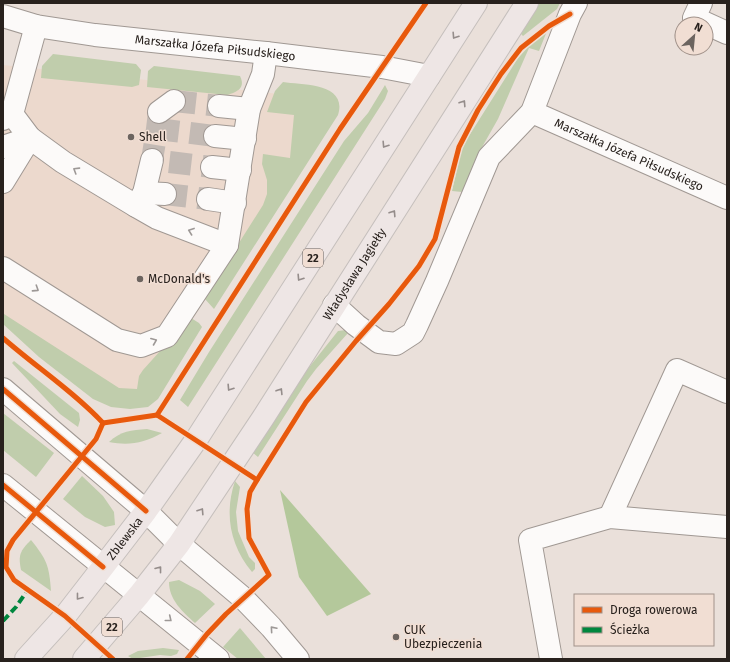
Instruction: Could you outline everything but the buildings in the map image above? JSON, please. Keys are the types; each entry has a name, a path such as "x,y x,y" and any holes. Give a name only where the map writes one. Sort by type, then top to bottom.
{"main road":[{"name":"22","path":"146,511 217,408 476,3"},
{"name":"Władysława Jagiełły","path":"179,544 262,418 527,3"},
{"name":"Zblewska","path":"26,659 65,616 146,511"},
{"name":"22","path":"84,659 179,544"}],"street":[{"path":"701,3 694,18 727,33"},
{"path":"334,305 356,325 379,342 396,344 413,333 437,281 489,157 532,112 573,9"},
{"name":"Marszałka Józefa Piłsudskiego","path":"3,16 36,26 102,36 266,53 382,68 429,76"},
{"path":"36,26 7,117 30,138 63,162 148,198"},
{"path":"3,268 117,340 142,346 167,336 227,244 249,109 263,74 266,53"},
{"path":"219,106 249,109"},
{"name":"Marszałka Józefa Piłsudskiego","path":"532,112 727,198"},
{"path":"215,136 245,139"},
{"path":"3,147 30,138"},
{"path":"3,182 30,138"},
{"path":"152,160 148,198 157,218 227,244"},
{"path":"212,167 240,170"},
{"path":"208,199 234,203"},
{"path":"610,517 677,370 727,392"},
{"path":"3,389 146,511 179,544 243,598 271,627 298,659"},
{"path":"3,485 218,659"},
{"path":"551,659 530,540 610,517 727,527"}],"shaded area":[{"path":"3,65 327,99 330,107 144,394 71,380 3,323"}],"green space":[{"path":"540,3 560,3 557,9 523,36 520,33"},
{"path":"547,31 539,51 529,48 498,119 477,156 462,192 452,191 461,152 467,139 518,58 532,43"},
{"path":"53,54 136,64 141,70 139,85 132,87 41,78 42,66"},
{"path":"154,66 240,76 242,84 240,89 227,95 147,87 148,71"},
{"path":"283,82 312,85 330,91 336,97 339,105 338,115 214,309 204,298 263,205 267,194 267,180 262,164 263,154 290,158 294,115 267,112 275,91"},
{"path":"385,85 388,91 385,99 188,407 180,400 209,352 344,141 368,113"},
{"path":"3,281 4,314 119,388 137,389 139,376 143,370 161,350 173,345 191,318 202,327 158,399 148,407 130,409 111,407 93,399 39,357 3,324"},
{"path":"346,330 348,333 307,381 258,457 252,452 298,381 338,331"},
{"path":"14,361 79,413 80,420 78,427 60,414 12,363"},
{"path":"3,413 54,453 36,477 3,450"},
{"path":"147,429 162,433 136,443 123,444 109,442 118,435 126,432"},
{"path":"82,476 103,496 114,512 115,525 105,527 85,517 63,499"},
{"path":"235,481 240,487 236,512 238,531 249,557 255,563 255,569 252,572 239,551 231,529 230,505"},
{"path":"280,490 371,594 327,616 299,577"},
{"path":"31,540 41,553 46,563 51,591 21,570 21,554 24,547"},
{"path":"179,580 200,591 215,604 195,623 178,605 171,594 169,582"},
{"path":"240,628 266,659 238,659 223,647"},
{"path":"163,648 179,650 177,654 171,656 160,655 133,659 128,656 138,651"}],"tunnel":[{"path":"174,101 219,106"},
{"path":"159,112 152,160 212,167"},
{"path":"157,129 215,136"},
{"path":"165,194 208,199"}],"marked path":[{"path":"3,621 16,607 27,591"}],"cycle path":[{"path":"157,415 340,129 426,3"},
{"path":"187,659 207,634 226,614 269,575 249,538 247,509 250,492 257,480 306,402 356,341 389,304 419,266 435,239 459,147 478,110 501,74 521,48 549,26 570,14"},
{"path":"3,338 79,400 103,423"},
{"path":"3,389 146,511"},
{"path":"103,423 157,415 257,480"},
{"path":"103,423 96,439 13,540 7,551 6,567 14,580 65,616 113,659"},
{"path":"3,485 103,567"}],"place":[{"name":"Shell","path":"131,137"},
{"name":"McDonald's","path":"140,279"},
{"name":"CUK Ubezpieczenia","path":"396,637"}]}
